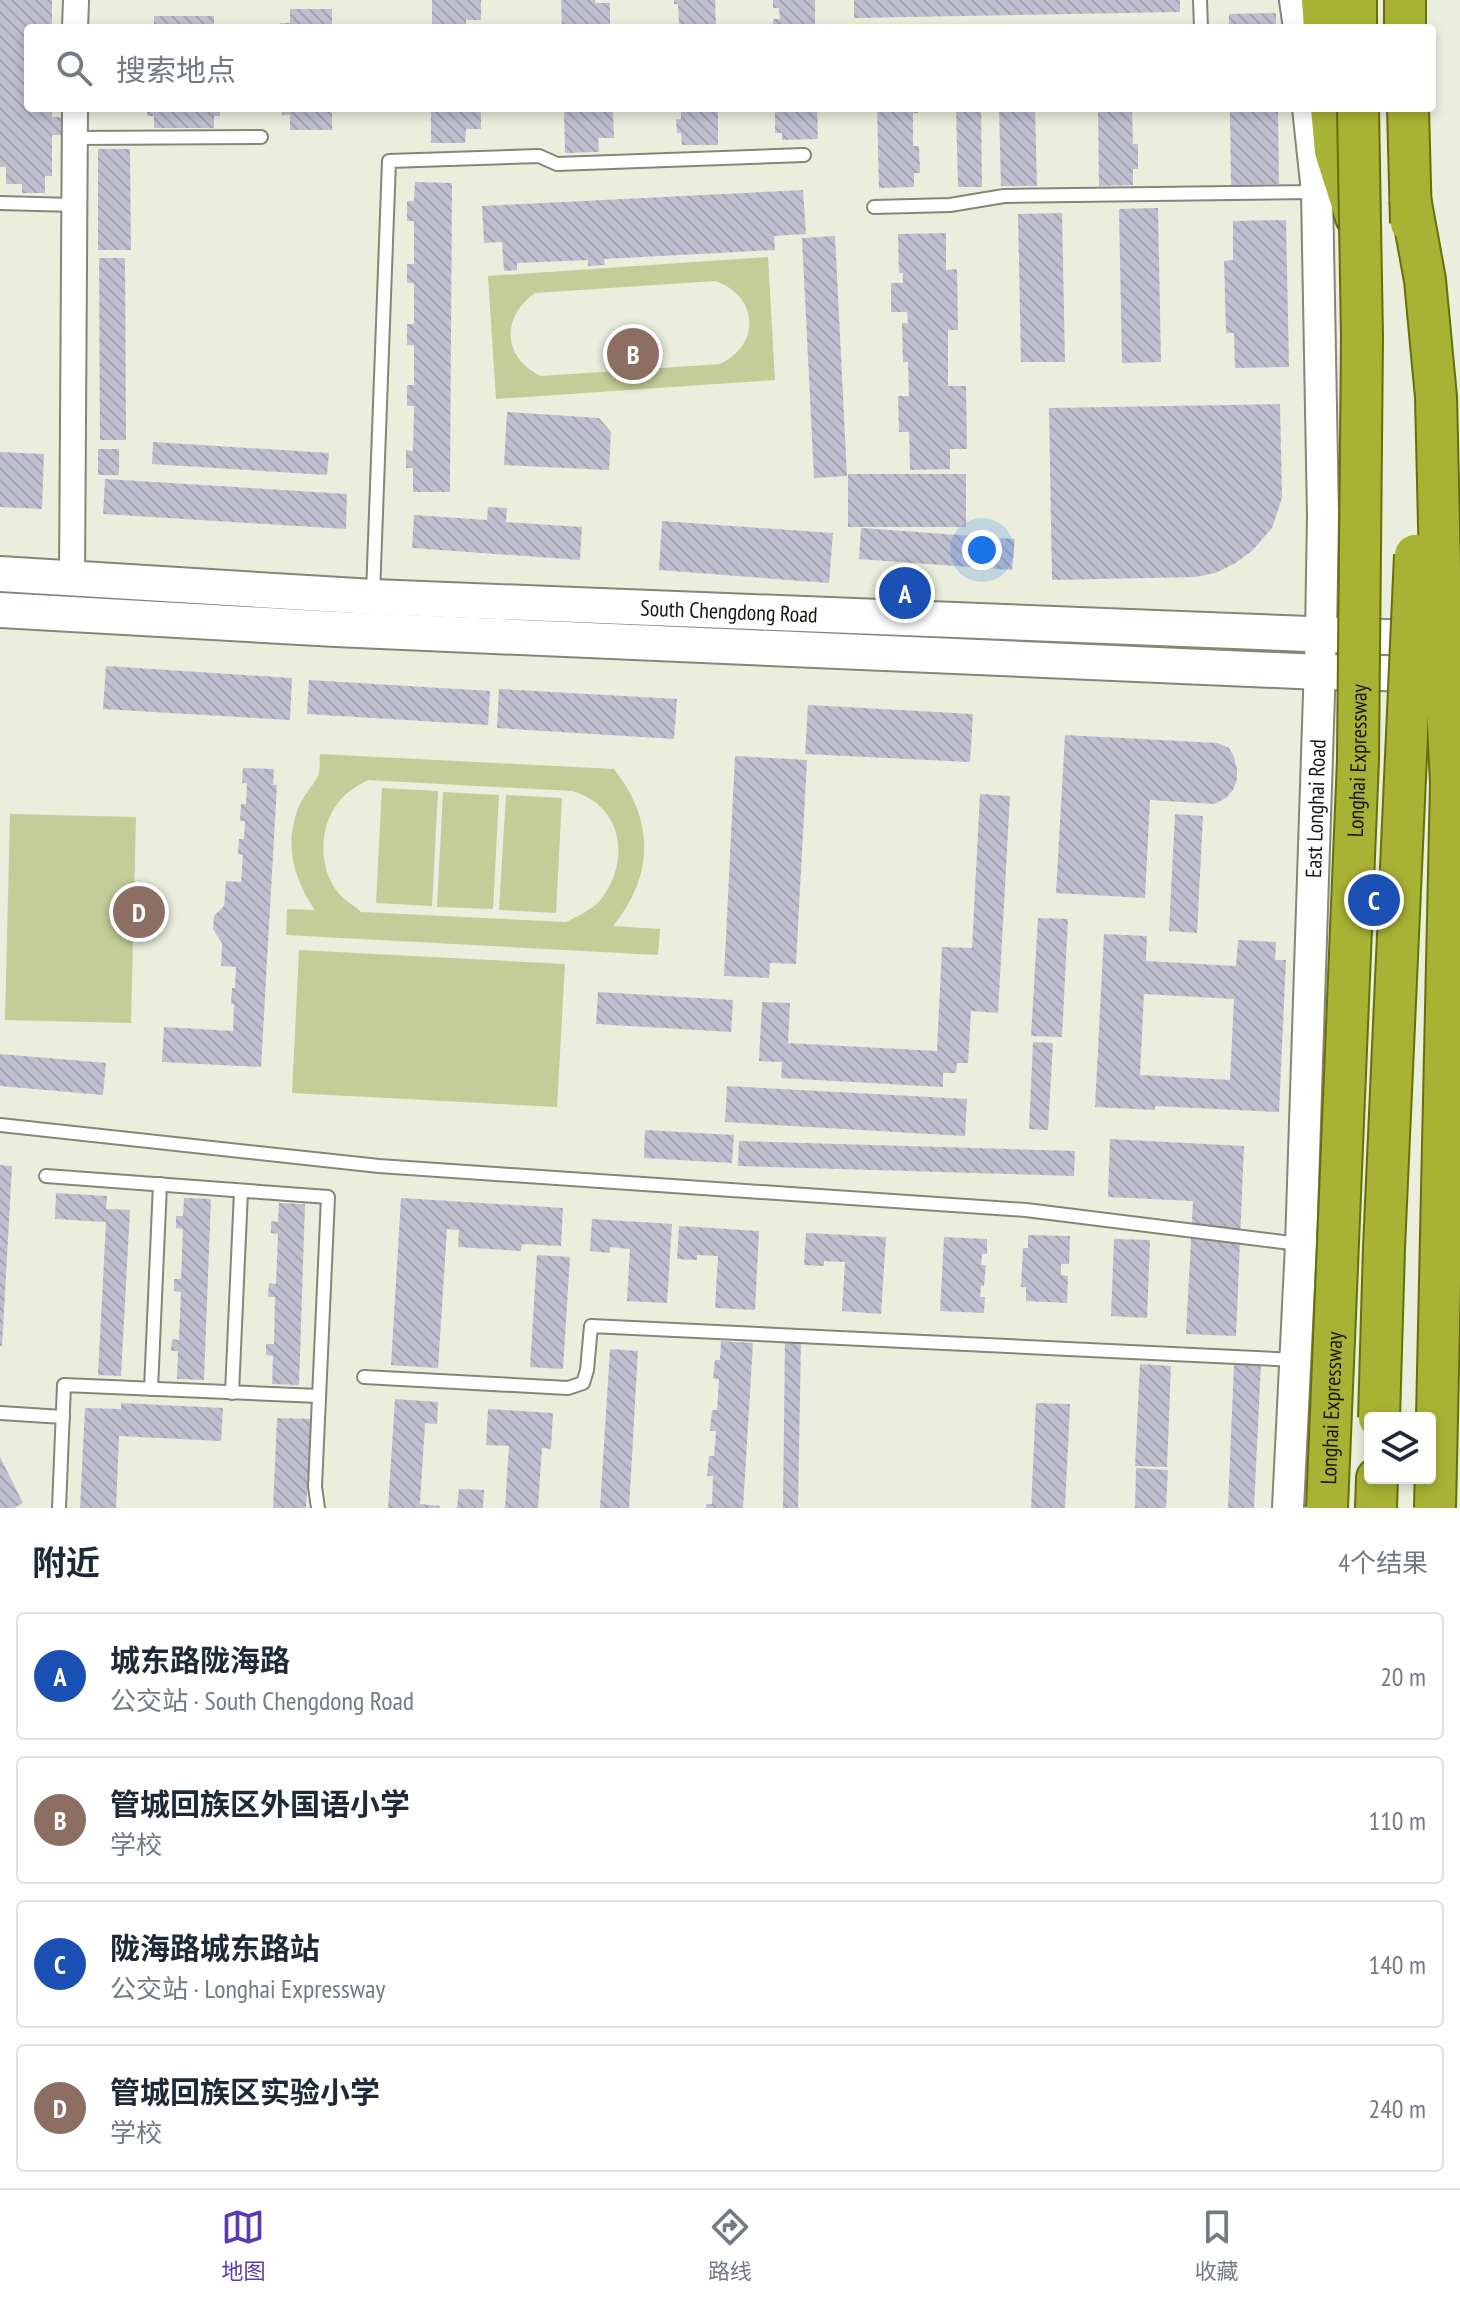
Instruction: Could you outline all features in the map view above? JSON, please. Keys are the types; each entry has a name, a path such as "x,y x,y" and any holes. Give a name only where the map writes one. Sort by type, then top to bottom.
{"highway":[{"path":"1322,0 1324,24"},
{"path":"1356,0 1356,24"},
{"path":"1405,0 1405,24"},
{"path":"1331,112 1335,151 1361,233"},
{"name":"Longhai Expressway","path":"1327,1508 1358,760 1362,337 1358,112"},
{"path":"1379,1412 1414,600 1418,396 1408,112"},
{"path":"1410,198 1425,280 1436,397 1440,567 1451,783 1435,1508"},
{"path":"1376,1508 1377,1484"}],"main road":[{"name":"South Chengdong Road","path":"0,574 373,597 1460,640"},
{"name":"South Chengdong Road","path":"0,610 352,629 1319,672 1460,674"}],"street":[{"path":"75,24 76,0"},
{"path":"1295,0 1298,24"},
{"path":"72,578 75,112"},
{"name":"East Longhai Road","path":"1288,1508 1301,1245 1323,516 1317,192 1308,112"}],"lane":[{"path":"1200,0 1201,24"},
{"path":"75,138 261,137"},
{"path":"373,597 389,161 539,156 557,164 804,155"},
{"path":"874,207 950,205 1004,196 1317,192"},
{"path":"0,203 74,205"},
{"path":"0,1125 379,1166 1026,1210 1301,1245"},
{"path":"46,1176 328,1197 315,1487 318,1508"},
{"path":"151,1389 160,1184"},
{"path":"232,1393 241,1191"},
{"path":"364,1377 568,1388 583,1383 591,1326 1296,1360"},
{"path":"59,1508 64,1385 319,1396"},
{"path":"0,1413 63,1417"}],"green space":[{"path":"768,257 775,380 496,399 488,276","holes":["715,281 730,288 747,309 748,333 743,345 720,364 541,376 528,368 513,348 511,336 516,313 535,293"]},
{"path":"320,754 614,769 637,808 643,828 644,848 636,887 613,926 660,929 658,955 286,935 287,909 315,910 296,872 291,846 295,818 318,776","holes":["368,780 572,791 602,808 617,835 618,851 617,867 602,898 590,909 566,922 361,912 341,896 328,875 323,850 331,813 345,796"]},
{"path":"382,788 438,791 432,906 376,903"},
{"path":"443,792 499,795 493,909 437,907"},
{"path":"506,795 562,798 556,913 499,910"},
{"path":"10,814 136,817 131,1023 5,1020"},
{"path":"299,950 565,964 557,1107 292,1093"}],"building":[{"path":"0,0 52,0 52,24 24,24 24,112 52,112 52,117 61,117 61,135 52,135 52,176 45,176 45,193 22,193 22,184 6,184 6,167 0,167"},
{"path":"432,0 481,0 481,20 466,20 466,24 432,24"},
{"path":"561,0 610,3 610,24 562,24"},
{"path":"674,0 715,0 716,24 679,24 678,4 674,4"},
{"path":"773,0 815,0 815,24 773,24 773,19 780,19 779,8 773,8"},
{"path":"854,0 1180,0 1180,12 854,18"},
{"path":"290,9 332,9 332,24 280,24 290,23"},
{"path":"1276,13 1276,24 1229,24 1229,14"},
{"path":"154,16 214,16 214,24 154,24"},
{"path":"147,112 220,112 220,116 214,116 214,128 154,128 154,116 147,116"},
{"path":"282,112 332,112 332,130 290,130 290,115 282,115"},
{"path":"431,112 481,112 481,129 466,129 465,143 431,143"},
{"path":"564,112 613,112 614,138 598,138 599,152 565,153"},
{"path":"681,112 718,112 718,145 682,145 676,119 681,119"},
{"path":"775,112 817,112 818,139 782,140 782,133 775,133"},
{"path":"877,112 918,112 913,113 913,146 919,146 920,173 914,173 914,187 879,188"},
{"path":"956,112 981,112 982,187 958,187"},
{"path":"999,112 1035,112 1037,186 1001,186"},
{"path":"1098,112 1132,112 1133,144 1138,144 1138,169 1133,169 1133,185 1099,186"},
{"path":"1230,112 1278,112 1279,184 1231,185"},
{"path":"98,149 130,149 131,250 98,250"},
{"path":"415,182 452,183 450,492 413,492 413,468 406,468 406,450 413,451 414,406 407,406 407,385 414,385 414,345 407,345 407,324 414,324 414,283 407,283 407,264 414,264 414,221 407,221 407,201 414,201"},
{"path":"803,190 806,234 774,236 775,250 604,259 605,265 588,266 588,260 517,263 517,270 504,271 502,242 484,243 482,206"},
{"path":"1158,208 1161,362 1122,363 1119,209"},
{"path":"1062,213 1065,362 1021,362 1018,214"},
{"path":"1286,220 1289,367 1235,368 1234,333 1226,333 1224,261 1233,260 1233,221"},
{"path":"946,233 946,270 957,269 958,330 948,330 948,386 966,386 967,449 950,449 950,469 910,470 909,432 899,432 898,396 909,396 908,362 903,362 902,323 908,323 907,312 891,312 891,283 903,283 903,273 899,273 898,234"},
{"path":"835,236 847,476 814,478 802,238"},
{"path":"99,258 125,258 126,440 100,440"},
{"path":"1280,404 1282,498 1272,528 1252,551 1215,573 1196,577 1052,580 1049,408"},
{"path":"507,412 599,418 611,432 609,470 504,465"},
{"path":"153,442 329,453 327,475 152,464"},
{"path":"98,449 119,449 119,475 98,475"},
{"path":"0,452 44,454 42,509 0,507"},
{"path":"848,474 966,474 966,527 848,527"},
{"path":"105,479 347,494 346,529 103,514"},
{"path":"488,507 507,508 506,522 582,527 580,560 412,548 414,515 487,520"},
{"path":"662,521 833,533 829,583 659,570"},
{"path":"861,528 1015,539 1012,570 859,559"},
{"path":"106,666 292,678 290,720 103,709"},
{"path":"309,680 490,691 488,725 307,714"},
{"path":"499,689 677,699 674,739 497,728"},
{"path":"808,705 973,714 970,762 805,754"},
{"path":"1065,735 1218,743 1229,748 1234,757 1237,779 1226,798 1214,804 1150,800 1145,898 1056,893"},
{"path":"735,756 807,760 796,964 770,963 769,978 724,976"},
{"path":"243,768 274,769 273,785 277,785 261,1067 162,1062 164,1027 233,1031 234,1004 231,1004 236,967 221,966 222,943 213,929 214,916 224,906 226,881 241,882 243,855 238,854 239,839 244,839 245,821 240,821 241,804 246,804 247,783 242,783"},
{"path":"980,794 1010,796 998,1013 971,1011 968,1063 957,1063 956,1073 943,1073 943,1087 781,1078 782,1062 759,1061 762,1002 790,1003 788,1043 937,1051 942,947 972,948"},
{"path":"1175,814 1203,816 1197,933 1169,931"},
{"path":"1038,918 1068,919 1062,1037 1031,1036"},
{"path":"1104,934 1147,936 1146,961 1236,966 1238,940 1276,942 1275,960 1286,960 1279,1112 1155,1106 1155,1110 1095,1107","holes":["1144,994 1234,999 1230,1080 1140,1075"]},
{"path":"598,992 733,1000 731,1032 596,1024"},
{"path":"1033,1042 1053,1043 1048,1130 1029,1129"},
{"path":"0,1054 106,1063 103,1095 0,1086"},
{"path":"727,1086 967,1099 965,1136 725,1122"},
{"path":"645,1130 734,1135 732,1163 644,1158"},
{"path":"1110,1139 1244,1146 1236,1336 1186,1334 1193,1201 1108,1197"},
{"path":"739,1141 1075,1151 1074,1176 738,1166"},
{"path":"0,1165 12,1166 2,1346 0,1346"},
{"path":"56,1193 107,1196 106,1209 130,1210 121,1376 98,1375 106,1222 55,1219"},
{"path":"184,1198 211,1199 204,1380 177,1379 178,1351 171,1351 172,1339 179,1340 181,1292 174,1291 174,1279 181,1279 183,1229 176,1228 176,1216 183,1216"},
{"path":"401,1198 563,1208 561,1246 522,1244 521,1251 458,1247 459,1230 447,1229 438,1368 391,1365"},
{"path":"279,1203 305,1204 299,1385 272,1384 273,1356 266,1355 266,1344 274,1344 275,1297 268,1297 269,1283 276,1284 278,1234 271,1233 271,1221 278,1222"},
{"path":"592,1219 672,1224 667,1303 627,1301 630,1249 610,1247 610,1253 590,1251"},
{"path":"679,1226 759,1231 755,1310 715,1308 718,1256 697,1255 697,1260 677,1259"},
{"path":"806,1233 886,1237 881,1314 842,1311 845,1262 824,1261 824,1266 804,1265"},
{"path":"1028,1235 1070,1236 1069,1264 1061,1264 1061,1275 1068,1276 1067,1303 1026,1301 1026,1287 1021,1287 1023,1248 1028,1248"},
{"path":"944,1237 987,1239 987,1254 982,1254 981,1265 986,1265 980,1297 985,1297 984,1313 940,1311"},
{"path":"1114,1239 1150,1240 1147,1318 1111,1316"},
{"path":"537,1255 570,1257 563,1369 530,1367"},
{"path":"785,1340 801,1340 798,1508 783,1508"},
{"path":"721,1341 753,1343 743,1508 706,1508 706,1504 712,1504 713,1476 707,1476 709,1456 714,1456 716,1431 710,1431 712,1410 717,1410 719,1379 713,1379 715,1360 720,1360"},
{"path":"610,1349 638,1351 629,1508 600,1508"},
{"path":"1234,1363 1261,1364 1254,1508 1228,1508"},
{"path":"1140,1364 1171,1366 1167,1467 1135,1466"},
{"path":"395,1399 438,1402 437,1424 425,1423 420,1504 439,1508 388,1508"},
{"path":"121,1403 223,1408 221,1441 119,1436 116,1508 80,1508 85,1408 121,1409"},
{"path":"1036,1403 1070,1404 1065,1508 1031,1508"},
{"path":"488,1409 553,1413 551,1449 542,1448 538,1508 505,1508 509,1446 486,1445"},
{"path":"277,1418 311,1419 306,1508 273,1508"},
{"path":"0,1457 23,1503 14,1508 0,1508"},
{"path":"1136,1468 1168,1470 1166,1508 1135,1508"},
{"path":"459,1489 484,1490 483,1508 457,1508"}],"place":[{"name":"管城回族区外国语小学","path":"633,354"},
{"name":"城东路陇海路","path":"905,593"},
{"name":"陇海路城东路站","path":"1374,900"},
{"name":"管城回族区实验小学","path":"139,912"}]}
